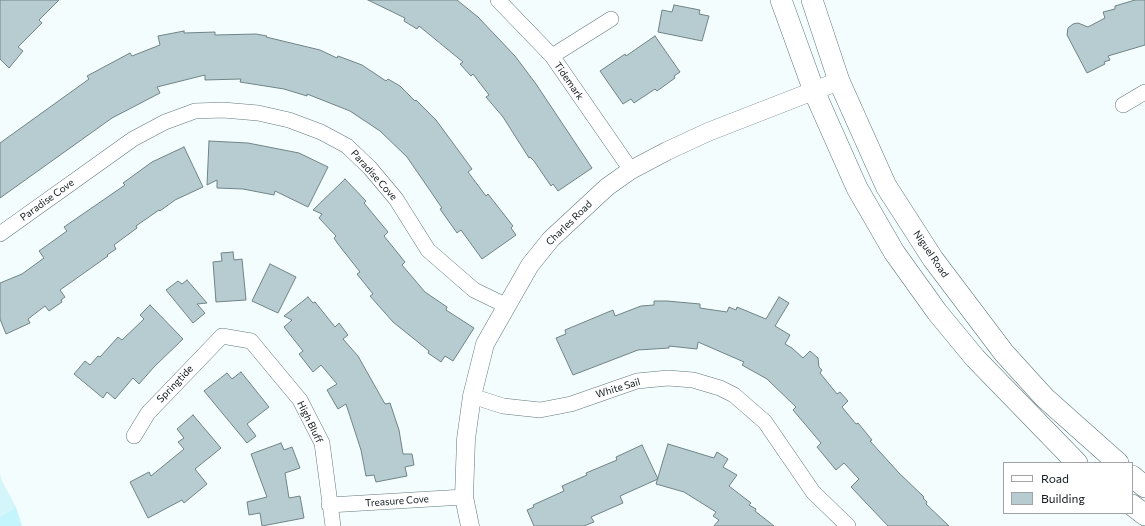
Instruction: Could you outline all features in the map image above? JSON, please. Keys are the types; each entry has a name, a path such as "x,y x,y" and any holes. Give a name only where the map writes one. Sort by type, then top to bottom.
{"main road":[{"path":"781,0 814,91 856,188 894,252 937,312 974,358 1076,462"},
{"name":"Niguel Road","path":"812,0 839,81 886,186 933,259 966,305 1004,353 1044,398 1117,462"},
{"path":"1133,477 1145,487"},
{"path":"1133,506 1145,514"}],"street":[{"name":"Tidemark","path":"498,0 552,56 632,170"},
{"path":"552,56 611,19"},
{"name":"Charles Road","path":"470,526 464,497 466,439 472,396 485,344 530,265 551,239 607,187 632,170 708,132 839,81"},
{"path":"1123,105 1145,92"},
{"name":"Paradise Cove","path":"0,234 133,139 165,122 195,111 223,110 258,113 289,120 321,132 347,146 370,168 396,199 428,250 474,290 507,306"},
{"name":"Springtide","path":"134,436 148,413 222,336"},
{"name":"High Bluff","path":"222,336 251,340 300,400 322,443 329,505 333,526"},
{"name":"White Sail","path":"472,396 504,406 540,410 571,404 637,381 668,378 693,380 720,388 734,395 765,422 813,492 848,526"},
{"name":"Treasure Cove","path":"329,505 464,497"}],"shaded area":[{"path":"0,474 2,481 16,507 0,517"},
{"path":"16,507 22,526 0,526 0,517"}],"building":[{"path":"0,0 59,0 39,20 42,23 18,47 23,51 9,68 0,59"},
{"path":"368,0 457,0 478,17 515,56 536,84 592,168 558,191 553,184 551,186 534,161 530,157 529,158 503,117 486,97 489,95 473,74 471,76 460,64 463,62 419,26 417,29 404,21 405,18"},
{"path":"1135,0 1145,0 1145,45 1108,56 1110,60 1104,62 1105,64 1087,73 1067,35 1068,28 1073,24 1078,23 1088,27 1105,18 1103,12 1115,9 1115,6"},
{"path":"674,5 700,10 699,14 709,16 702,41 658,32 662,10 672,12"},
{"path":"184,31 184,33 215,32 215,35 256,34 267,36 266,37 320,50 337,58 338,56 362,65 386,81 388,79 400,86 436,120 472,169 468,172 486,196 488,194 513,226 511,228 516,235 482,259 461,230 457,233 440,209 442,208 407,157 380,131 350,111 307,94 307,96 284,89 240,82 241,79 205,80 205,75 157,87 160,93 112,118 0,198 0,143 89,79 87,76 130,53 132,56 160,45 158,36"},
{"path":"655,36 680,72 674,76 675,78 657,91 655,89 634,103 631,99 623,104 600,71 625,54 626,56"},
{"path":"209,141 248,143 299,153 328,167 308,207 275,191 274,195 243,189 217,188 217,180 207,185"},
{"path":"184,147 203,187 175,200 136,226 137,228 114,245 116,249 107,255 108,256 60,290 65,297 61,300 62,302 49,311 45,306 28,319 30,323 6,334 0,319 0,283 22,274 44,258 39,251 67,231 64,227 125,185 123,183 152,162"},
{"path":"345,179 366,201 364,203 388,232 384,236 405,262 402,265 425,292 447,307 446,310 474,328 453,361 445,356 441,362 428,353 429,351 393,322 370,296 373,294 357,274 360,272 334,238 336,236 319,218 322,214 313,210"},
{"path":"233,252 234,260 242,259 246,300 216,302 213,262 222,261 221,253"},
{"path":"270,264 296,277 278,313 252,301"},
{"path":"187,280 207,303 197,304 205,313 193,323 166,290 178,281 182,284"},
{"path":"308,297 313,303 315,302 335,327 339,323 348,335 343,339 358,356 385,404 390,403 399,430 403,454 412,454 414,465 405,467 407,476 376,482 374,475 366,476 361,450 346,404 338,409 327,390 337,384 321,365 313,372 299,354 303,351 284,327 292,320 284,316"},
{"path":"779,297 789,303 775,326 790,335 785,344 803,358 810,351 818,358 819,367 822,370 820,373 837,394 840,392 848,401 842,407 856,424 858,423 872,440 870,441 899,473 924,497 923,498 927,502 926,504 949,526 888,526 851,487 859,479 844,463 836,470 817,447 821,443 793,410 796,407 767,379 742,365 744,362 698,342 697,349 669,346 669,348 638,350 573,375 556,338 566,334 565,330 613,310 615,316 641,306 654,305 654,301 700,304 700,308 727,312 729,307 736,310 737,307 766,319"},
{"path":"150,305 183,339 139,384 133,378 115,399 107,392 103,398 74,374 85,361 90,365 98,356 100,357 118,337 122,340 144,319 140,315"},
{"path":"241,372 269,407 247,424 256,436 247,443 204,391 227,373 232,379"},
{"path":"193,415 221,448 195,469 207,484 184,503 182,500 148,518 130,482 149,472 151,476 184,449 178,442 184,438 177,429"},
{"path":"281,443 284,450 292,447 300,468 285,473 289,498 300,496 304,518 262,526 260,513 249,515 247,502 267,497 251,454"},
{"path":"668,444 714,458 717,452 728,459 723,467 737,475 729,486 751,503 749,505 756,509 755,511 774,526 714,526 719,520 713,516 716,512 684,492 656,484"},
{"path":"642,445 658,479 620,496 623,503 591,517 594,522 584,526 534,526 527,510 534,507 533,505 564,491 562,486 587,475 586,473 617,460 616,457"}]}
